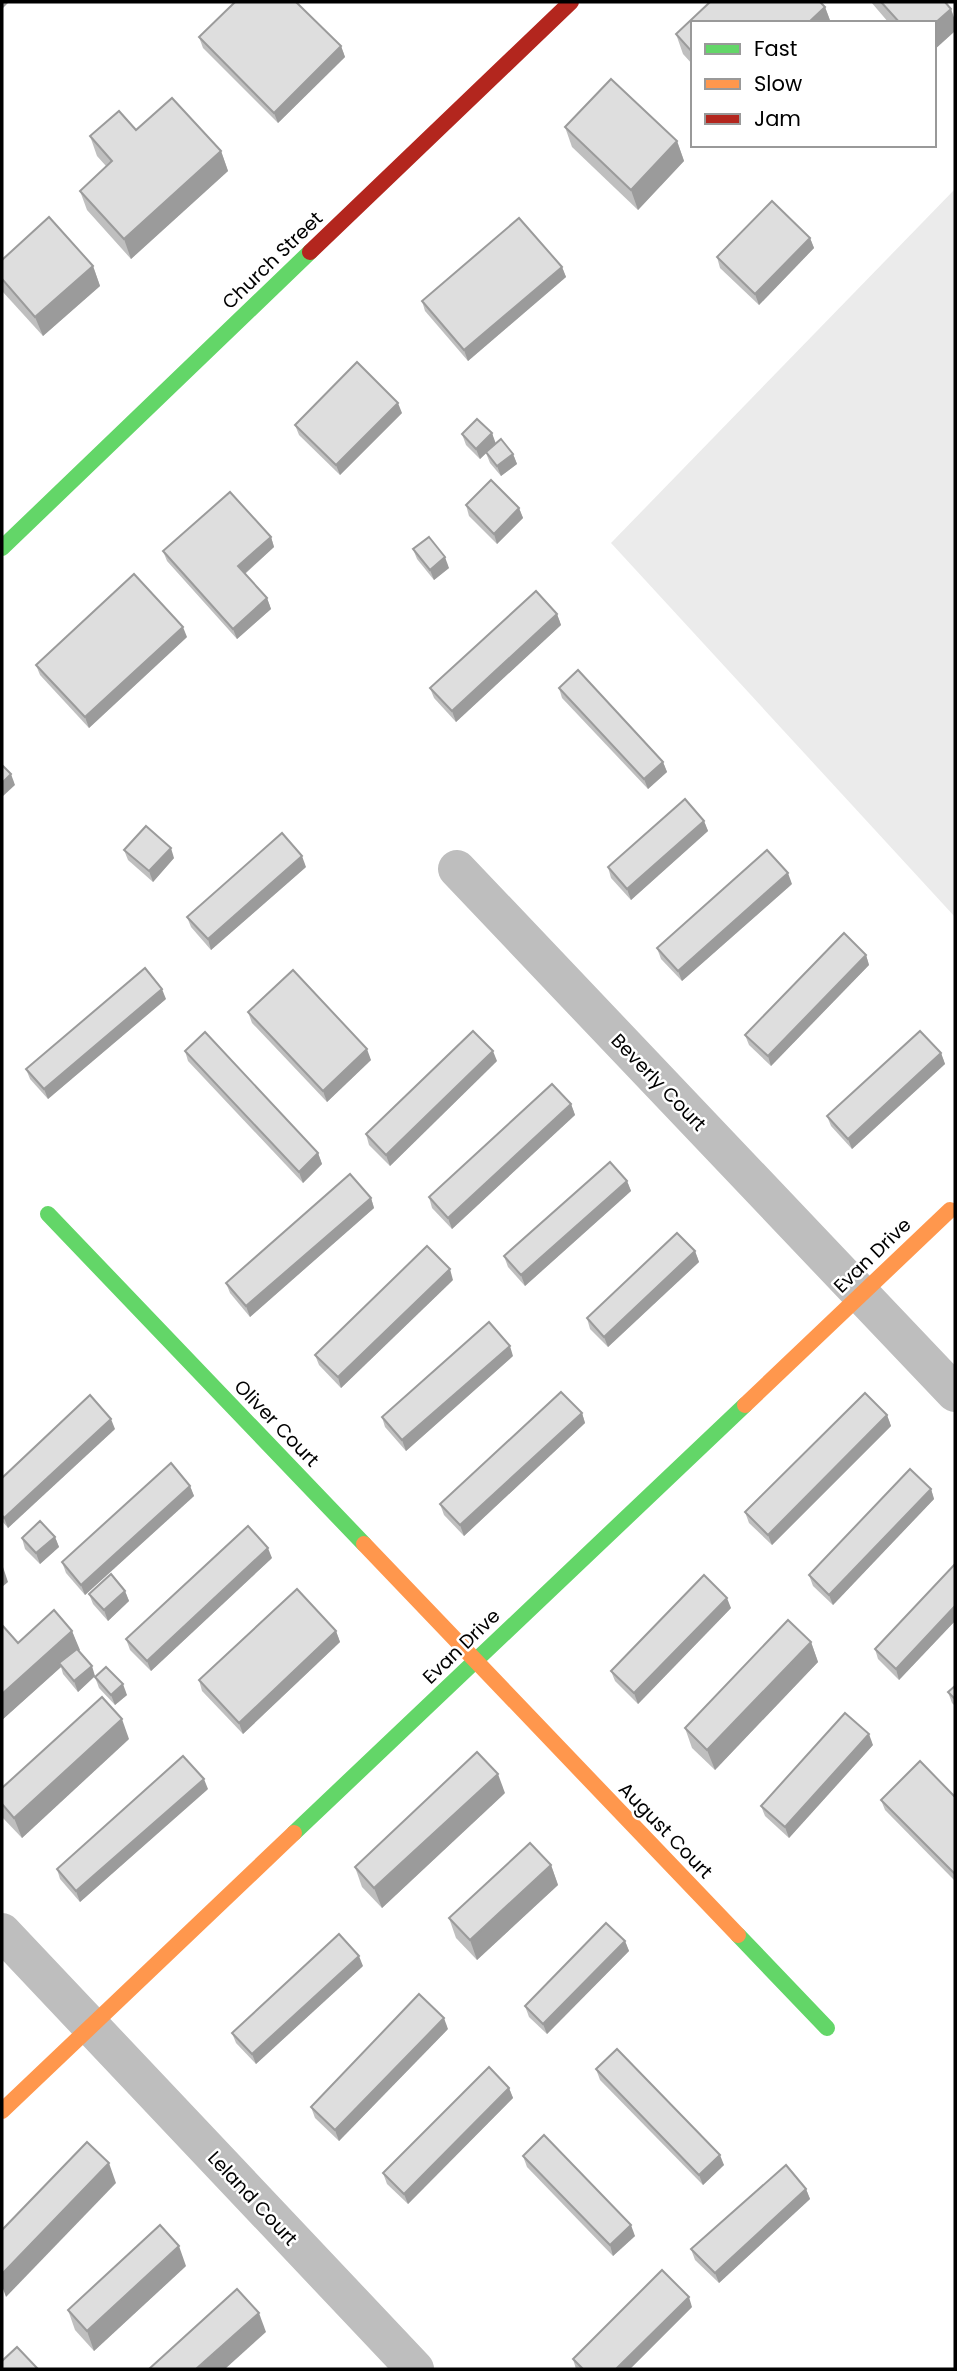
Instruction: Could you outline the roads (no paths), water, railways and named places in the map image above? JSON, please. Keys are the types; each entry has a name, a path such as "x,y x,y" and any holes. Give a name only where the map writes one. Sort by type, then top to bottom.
{"street":[{"name":"Church Street","path":"2,548 571,2"},
{"name":"Beverly Court","path":"457,869 955,1393"},
{"name":"Evan Drive","path":"2,2111 950,1210"},
{"name":"Oliver Court","path":"48,1214 476,1661"},
{"name":"August Court","path":"476,1661 827,2028"},
{"name":"Leland Court","path":"2,1932 415,2369"}]}
